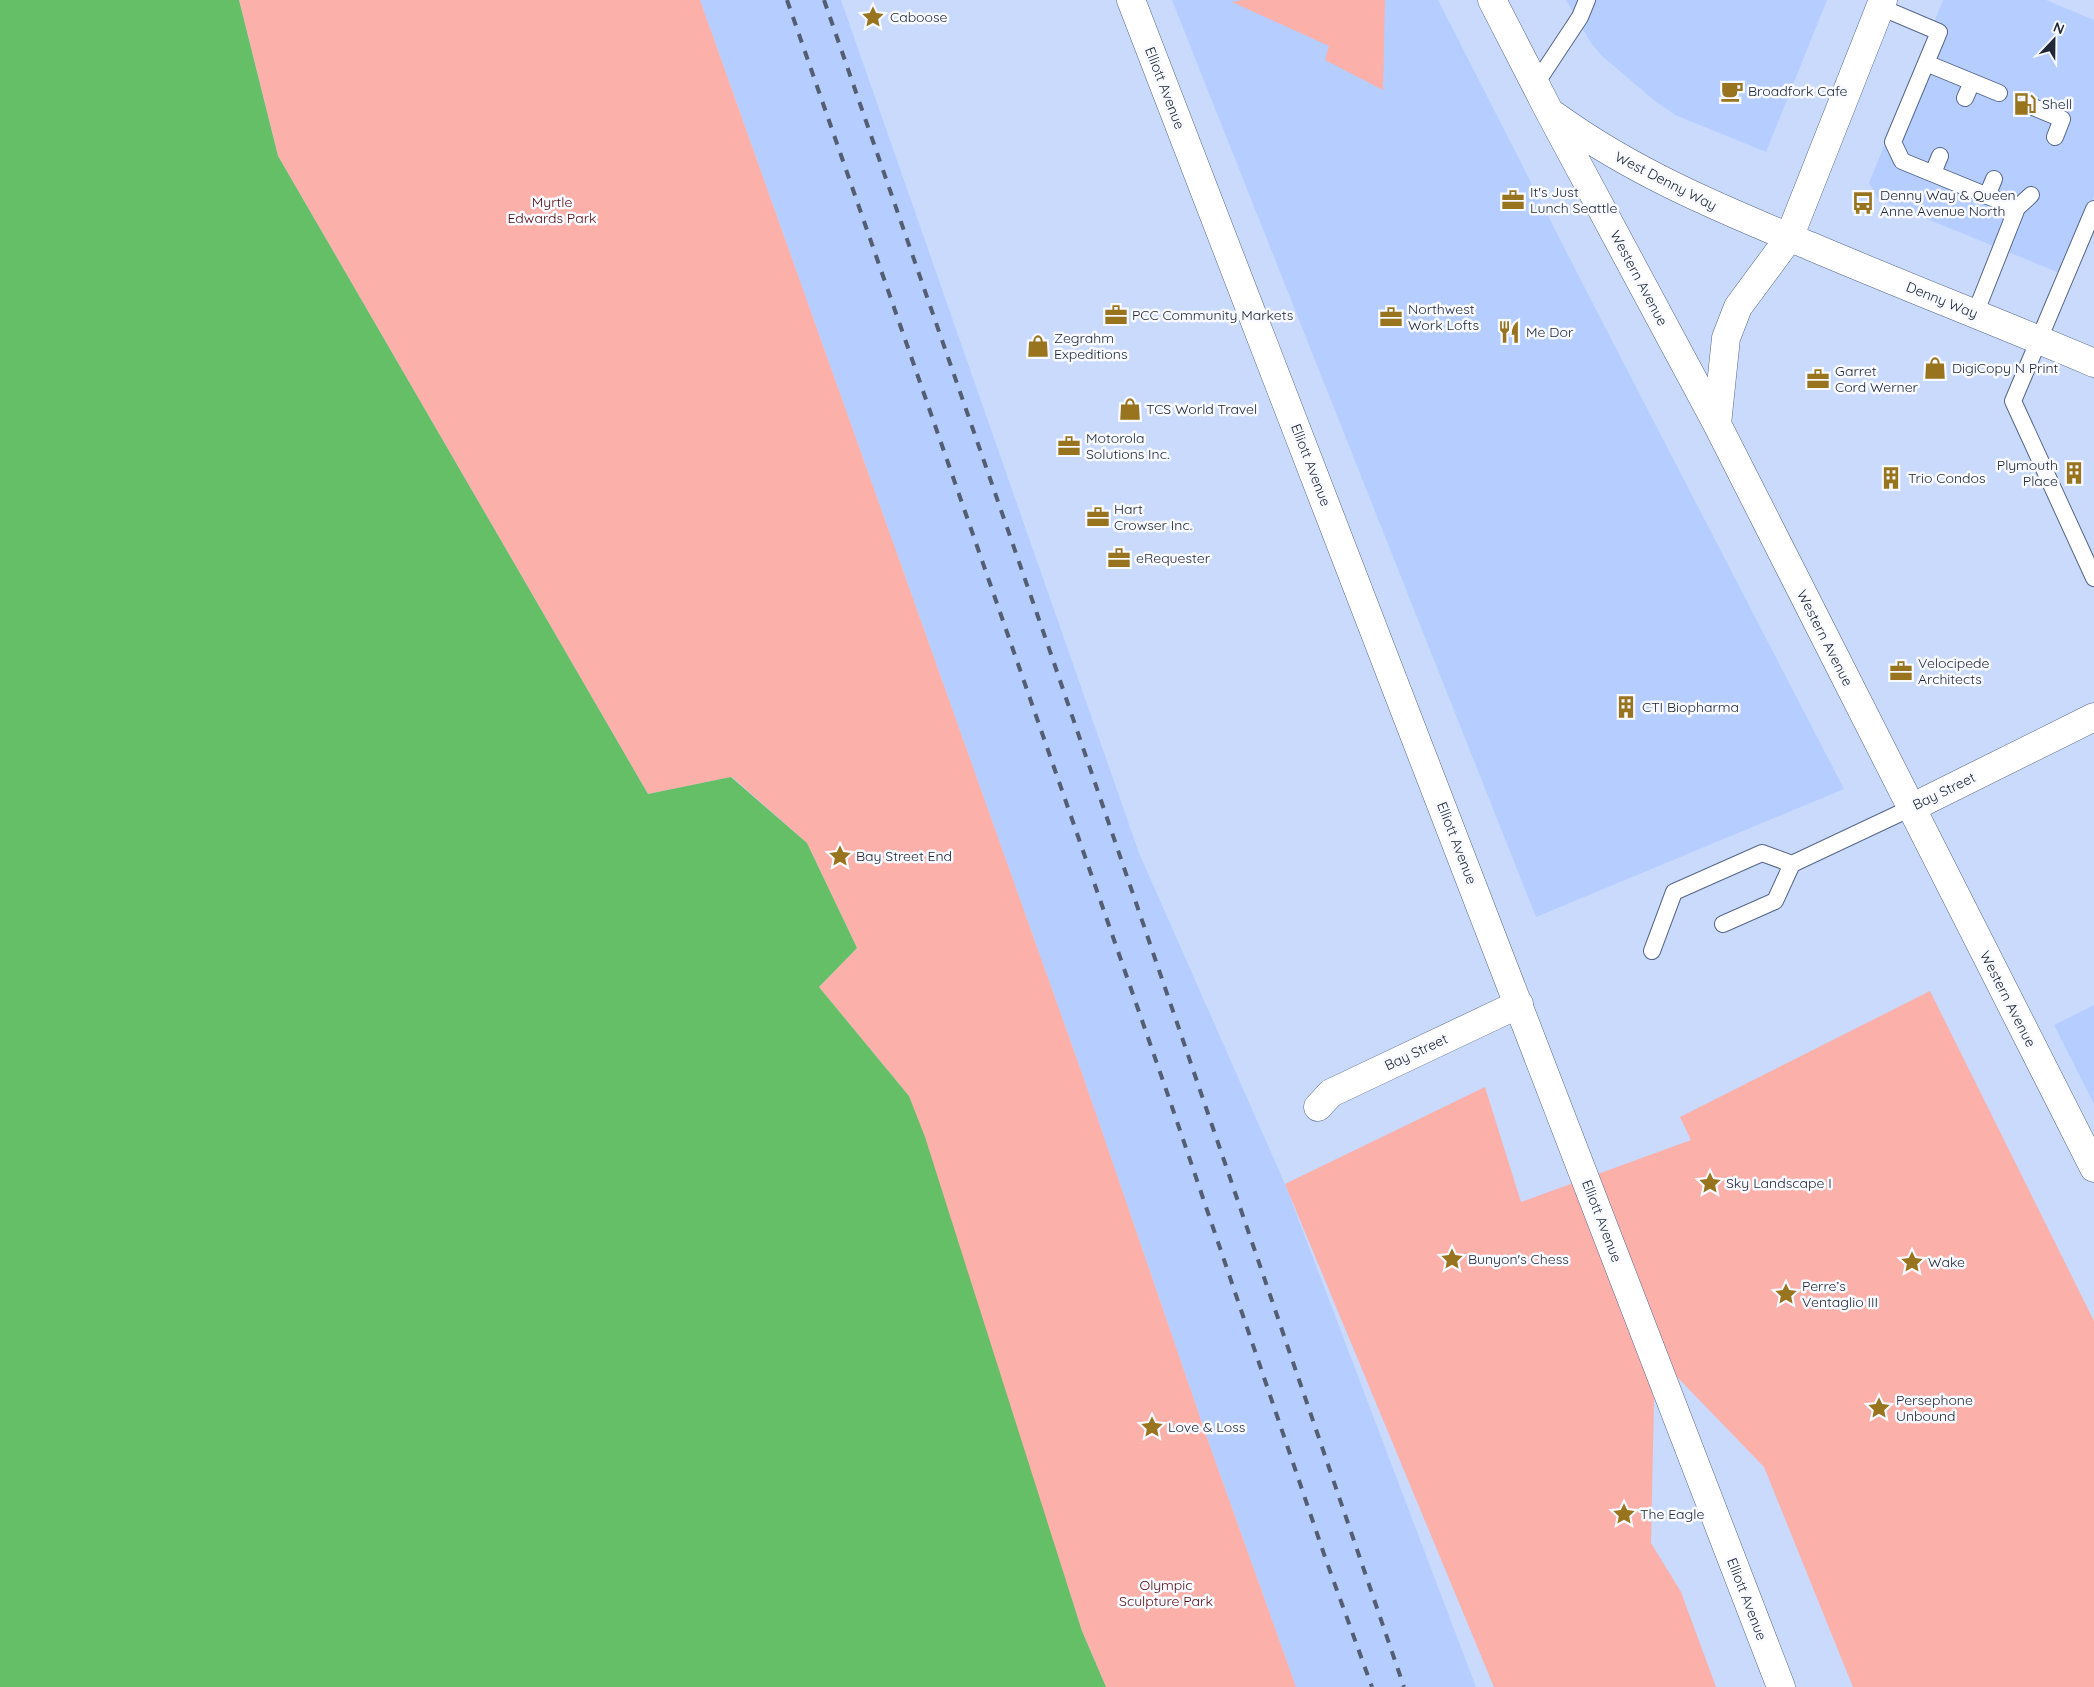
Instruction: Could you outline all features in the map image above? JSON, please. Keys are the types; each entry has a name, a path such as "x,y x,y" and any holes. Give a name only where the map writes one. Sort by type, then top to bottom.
{"main road":[{"name":"Elliott Avenue","path":"1131,0 1781,1687"},
{"name":"Western Avenue","path":"1492,0 1549,112 1717,424 2094,1168"},
{"path":"1717,424 1726,338 1738,307 1789,238 1882,3"},
{"name":"West Denny Way","path":"1549,112 1592,142 1638,169 1717,207 1789,238"},
{"name":"Denny Way","path":"1789,238 2094,363"},
{"name":"Bay Street","path":"1911,808 2094,717"},
{"name":"Bay Street","path":"1318,1107 1331,1093 1519,1004"}],"lane":[{"path":"1535,85 1580,17 1587,0"},
{"path":"1882,3 1939,32 1894,142 1902,161 2017,208"},
{"path":"1926,63 1999,93"},
{"path":"1965,98 1972,82"},
{"path":"2026,104 2062,119 2055,136"},
{"path":"1933,173 1940,156"},
{"path":"1987,196 1994,179"},
{"path":"1975,314 2017,208 2031,195"},
{"path":"2094,209 2013,401 2094,578"},
{"name":"Bay Street","path":"1792,864 1911,808"},
{"path":"1652,951 1674,892 1762,854 1792,864 1776,901 1723,924"}],"shaded area":[{"path":"0,0 239,0 278,156 648,794 731,777 807,843 857,948 819,987 909,1096 925,1137 1082,1631 1106,1687 0,1687"},
{"path":"700,0 841,0 1139,853 1285,1184 1476,1687 1296,1687 1212,1452 1084,1079"},
{"path":"1172,0 1438,0 1844,789 1536,917"},
{"path":"1566,0 1827,0 1766,152 1675,115 1655,101 1602,56 1591,43"},
{"path":"1943,0 2046,0 2094,20 2094,196 2062,274 1878,199 1869,183"},
{"path":"2094,1005 2094,1104 2054,1025"}],"green space":[{"name":"Myrtle Edwards Park","path":"239,0 700,0 1084,1079 1212,1452 1296,1687 1106,1687 1082,1631 909,1096 819,987 857,948 807,843 732,777 648,794 278,156"},
{"path":"1242,0 1385,0 1383,90 1325,60 1329,46 1232,2"},
{"path":"1930,991 2094,1321 2094,1687 1853,1687 1764,1467 1655,1354 1651,1543 1681,1592 1716,1687 1494,1687 1285,1184 1485,1087 1521,1202 1691,1140 1680,1117"}],"railway":[{"path":"787,0 1169,1098 1326,1560 1372,1687"},
{"path":"824,0 1053,660 1404,1687"}],"place":[{"name":"Caboose","path":"873,17"},
{"name":"Broadfork Cafe","path":"1732,91"},
{"name":"Shell","path":"2025,104"},
{"name":"It's Just Lunch Seattle","path":"1513,200"},
{"name":"Denny Way & Queen Anne Avenue North","path":"1863,203"},
{"name":"PCC Community Markets","path":"1116,315"},
{"name":"Northwest Work Lofts","path":"1391,317"},
{"name":"Me Dor","path":"1509,332"},
{"name":"Zegrahm Expeditions","path":"1038,346"},
{"name":"DigiCopy N Print","path":"1935,368"},
{"name":"Garret Cord Werner","path":"1818,379"},
{"name":"TCS World Travel","path":"1130,409"},
{"name":"Motorola Solutions Inc.","path":"1069,446"},
{"name":"Plymouth Place","path":"2074,473"},
{"name":"Trio Condos","path":"1891,478"},
{"name":"Hart Crowser Inc.","path":"1098,517"},
{"name":"eRequester","path":"1119,558"},
{"name":"Velocipede Architects","path":"1901,671"},
{"name":"CTI Biopharma","path":"1626,707"},
{"name":"Bay Street End","path":"840,856"},
{"name":"Sky Landscape I","path":"1710,1183"},
{"name":"Bunyon's Chess","path":"1452,1259"},
{"name":"Wake","path":"1912,1262"},
{"name":"Perre’s Ventaglio III","path":"1786,1294"},
{"name":"Persephone Unbound","path":"1879,1408"},
{"name":"Love & Loss","path":"1152,1427"},
{"name":"The Eagle","path":"1624,1514"}],"park label":[{"name":"Olympic Sculpture Park","path":"1166,1594"}]}
